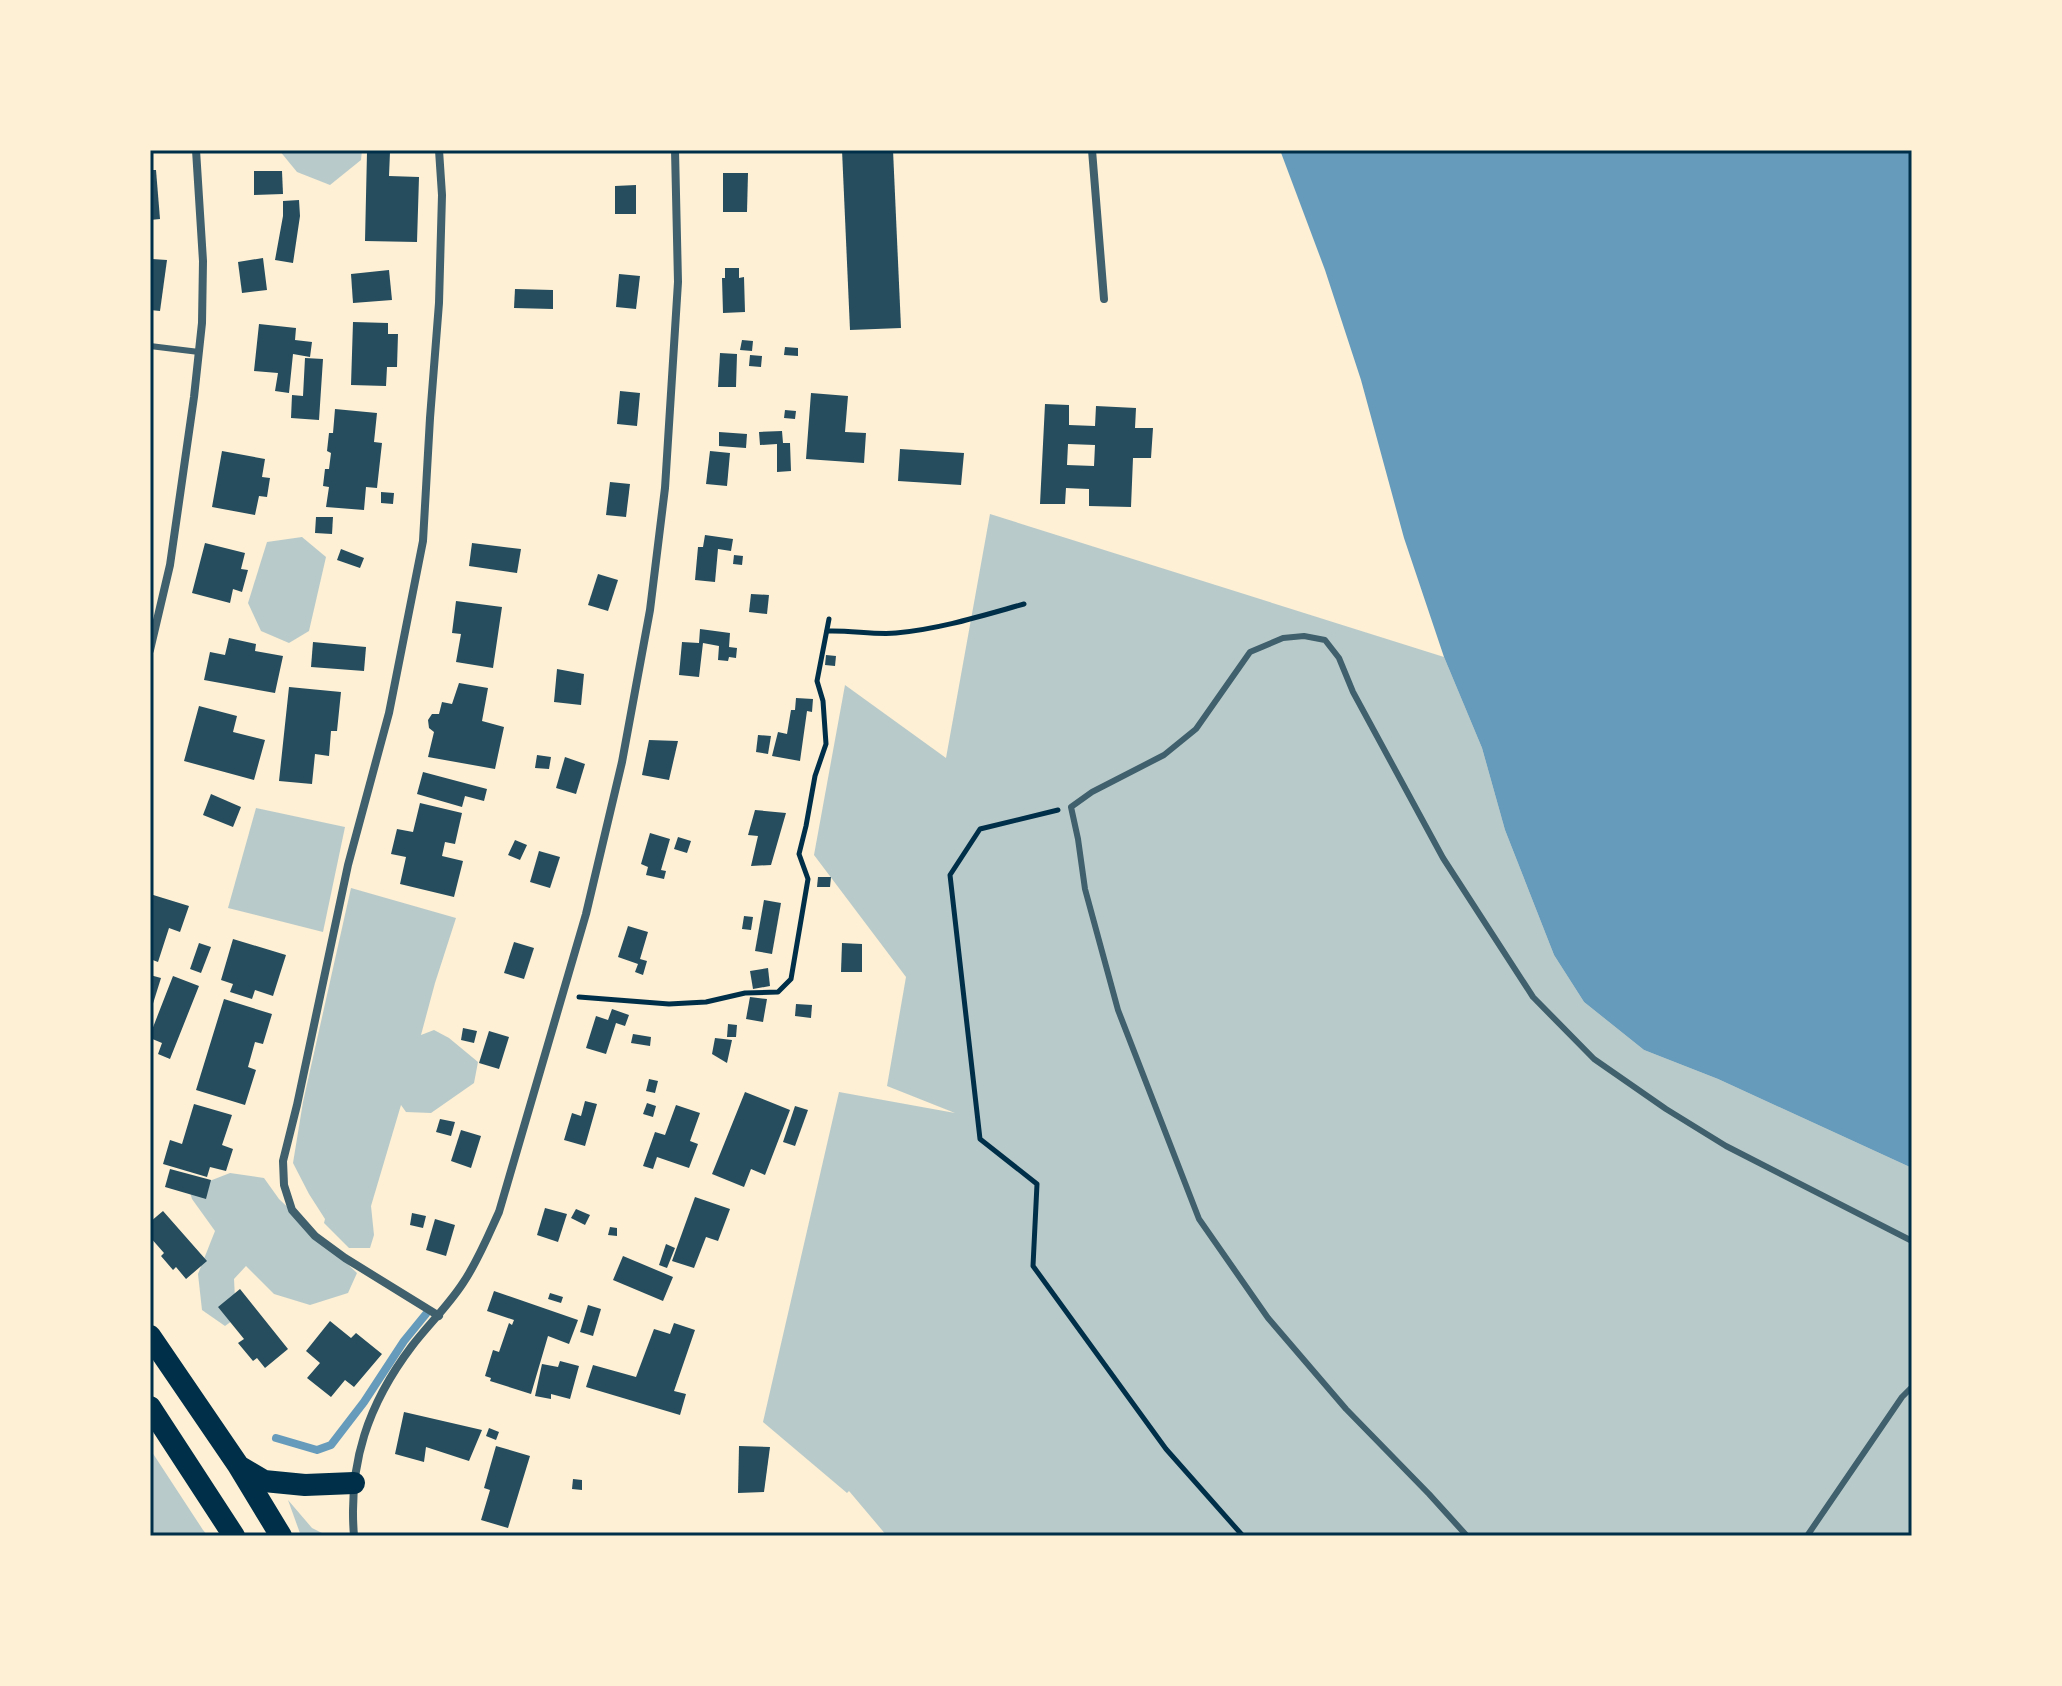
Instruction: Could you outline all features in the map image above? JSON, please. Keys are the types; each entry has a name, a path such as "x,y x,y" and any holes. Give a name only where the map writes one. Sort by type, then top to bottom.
{"highway":[{"path":"150,1336 238,1465 281,1536"},
{"path":"150,1407 234,1536"},
{"path":"238,1465 264,1481 305,1485 354,1476"}],"street":[{"path":"150,650 170,565 202,323 203,261 196,150"},
{"path":"439,150 442,195 439,303 423,541 389,713 348,865 283,1161 284,1185 292,1210 315,1236 439,1316"},
{"path":"354,1536 354,1476 370,1416 413,1345 464,1282 499,1212 586,914 622,762 650,610 665,488 678,282 675,150"},
{"path":"1092,150 1104,299"}],"lane":[{"path":"150,346 199,352"},
{"path":"1467,1536 1346,1409 1278,1330 1199,1219 1118,1010 1085,889 1071,807 1092,792 1164,755 1196,729 1250,652 1283,638 1304,636 1325,640 1339,658 1353,692 1443,858 1533,997 1594,1059 1726,1146 1912,1241"},
{"path":"1807,1536 1902,1397 1912,1387"}],"path":[{"path":"827,631 892,634 944,626 1024,604"},
{"path":"562,995 669,1004 706,1002 745,993 778,992 791,979 808,879 799,854 815,776 826,744 823,701 817,681 829,619"},
{"path":"1071,807 980,829 950,875 980,1139 1037,1184 1033,1266 1166,1449 1243,1536"}],"shaded area":[{"path":"279,150 362,150 361,160 330,185 297,172"},
{"path":"990,514 1444,657 1482,748 1505,830 1554,955 1584,1002 1644,1050 1718,1079 1912,1168 1912,1536 887,1536 849,1491 847,1493 763,1422 839,1092 955,1113 887,1086 906,977 814,855 845,685 946,758"},
{"path":"302,537 326,557 309,631 289,643 261,631 248,603 267,542"},
{"path":"256,808 345,827 323,932 228,908"},
{"path":"351,888 456,918 421,1035 434,1030 478,1062 474,1083 431,1113 406,1112 401,1105 371,1206 374,1235 370,1248 349,1248 324,1223 325,1219 293,1163 303,1102"},
{"path":"230,1173 264,1178 279,1199 357,1273 348,1293 310,1305 274,1294 246,1266 234,1279 236,1318 225,1326 202,1310 198,1274 215,1231 192,1199 189,1189"},
{"path":"150,1449 203,1530 208,1536 150,1536"},
{"path":"288,1500 312,1528 328,1536 301,1536"}],"water":[{"path":"1280,150 1912,150 1912,1168 1718,1079 1644,1050 1584,1002 1554,955 1505,830 1482,748 1444,657 1404,538 1361,380 1325,270"}],"building":[{"path":"842,150 893,150 901,328 850,330"},
{"path":"367,152 390,152 389,176 419,177 417,242 365,241"},
{"path":"150,170 156,170 160,219 150,220"},
{"path":"254,171 282,171 283,194 254,195"},
{"path":"723,173 748,173 747,212 723,212"},
{"path":"636,185 636,214 615,214 615,186"},
{"path":"299,200 300,216 293,263 275,260 283,201"},
{"path":"263,258 267,290 242,293 238,262"},
{"path":"152,259 167,260 160,311 150,310"},
{"path":"725,268 739,268 739,278 744,277 745,312 723,313 722,278 725,278"},
{"path":"389,270 392,300 353,303 351,274"},
{"path":"619,274 640,276 636,309 616,307"},
{"path":"515,289 553,290 553,309 514,308"},
{"path":"353,322 388,323 388,334 398,334 397,367 387,367 386,386 351,385"},
{"path":"259,324 296,328 295,340 312,342 310,357 293,354 289,393 275,391 278,373 254,371"},
{"path":"742,340 753,341 752,351 740,350"},
{"path":"785,347 798,348 798,356 784,355"},
{"path":"720,353 737,354 736,387 718,387"},
{"path":"750,355 762,356 761,367 749,366"},
{"path":"305,358 323,359 319,420 291,418 292,395 303,396"},
{"path":"620,391 640,393 637,426 617,424"},
{"path":"811,393 848,396 845,432 866,433 864,463 806,459"},
{"path":"1045,404 1069,405 1069,425 1095,426 1096,406 1136,408 1135,428 1153,428 1151,458 1133,458 1131,507 1089,506 1089,489 1066,488 1065,504 1040,504","holes":["1068,444 1095,445 1094,466 1067,465"]},
{"path":"335,409 377,413 374,442 382,443 377,488 366,487 364,510 326,507 329,487 323,486 325,469 329,469 331,453 327,451 329,433 333,433"},
{"path":"785,410 796,411 795,419 784,418"},
{"path":"782,431 783,443 790,443 791,471 777,472 777,444 760,445 759,432"},
{"path":"719,432 747,434 746,448 719,446"},
{"path":"900,449 964,453 961,485 898,481"},
{"path":"222,451 265,459 262,477 270,478 267,497 259,496 255,515 212,507"},
{"path":"710,451 730,453 727,486 706,484"},
{"path":"610,482 630,484 626,517 606,515"},
{"path":"381,492 394,493 393,504 381,503"},
{"path":"316,517 333,517 332,534 315,533"},
{"path":"705,535 733,539 731,551 718,549 715,582 695,580 698,547 703,547"},
{"path":"205,543 245,553 241,569 248,570 242,592 233,589 230,603 192,593"},
{"path":"472,543 521,549 517,573 469,566"},
{"path":"341,549 364,558 360,568 337,560"},
{"path":"734,555 743,556 742,565 733,564"},
{"path":"598,574 618,580 608,611 588,605"},
{"path":"751,594 769,595 767,614 749,612"},
{"path":"456,601 502,607 493,668 456,662 461,634 452,633"},
{"path":"700,629 730,633 729,647 737,648 736,658 718,660 719,646 703,643 699,677 679,675 682,642 699,643"},
{"path":"229,638 256,644 255,651 283,656 275,693 204,680 210,652 225,655"},
{"path":"313,642 366,647 364,671 311,667"},
{"path":"826,655 836,656 835,666 825,665"},
{"path":"557,669 584,674 581,705 554,702"},
{"path":"459,683 488,688 482,721 504,727 495,769 428,757 434,732 429,728 428,720 432,714 439,714 442,702 452,704"},
{"path":"289,687 341,692 337,731 331,731 329,756 315,754 312,784 279,781"},
{"path":"796,698 813,699 812,712 807,711 800,761 772,756 778,732 787,734"},
{"path":"199,706 237,716 233,732 265,740 254,780 184,761"},
{"path":"758,735 771,736 768,754 756,752"},
{"path":"649,740 678,741 669,780 642,775"},
{"path":"537,755 551,757 549,769 535,768"},
{"path":"565,757 585,764 576,794 556,788"},
{"path":"423,772 487,789 484,801 465,796 462,807 417,794"},
{"path":"211,794 241,807 233,827 203,815"},
{"path":"420,803 462,813 455,844 445,842 442,856 463,861 454,897 400,884 406,857 391,854 397,829 413,832"},
{"path":"755,810 786,813 771,865 751,866 758,836 748,835"},
{"path":"650,833 670,839 661,870 666,871 664,879 646,875 648,867 641,864"},
{"path":"678,837 691,841 687,853 674,849"},
{"path":"515,840 527,845 520,860 508,855"},
{"path":"539,851 560,857 550,888 530,882"},
{"path":"818,877 831,877 830,887 817,887"},
{"path":"150,894 189,906 180,932 169,928 158,962 150,959"},
{"path":"764,900 781,903 772,954 755,951"},
{"path":"744,916 753,917 751,930 742,929"},
{"path":"628,926 648,932 640,959 647,961 643,975 635,972 638,964 618,957"},
{"path":"233,939 286,955 273,996 255,990 252,999 230,992 233,984 221,980"},
{"path":"514,942 534,948 524,979 504,973"},
{"path":"199,943 211,947 201,973 190,969"},
{"path":"842,943 862,944 862,972 841,972"},
{"path":"768,968 770,986 753,989 750,971"},
{"path":"150,975 161,978 151,1010 150,1010"},
{"path":"173,976 199,986 170,1059 158,1054 162,1043 150,1038 150,1035"},
{"path":"750,997 767,999 763,1022 746,1019"},
{"path":"224,999 272,1014 263,1044 255,1042 248,1067 256,1070 245,1105 196,1090"},
{"path":"796,1004 812,1005 811,1018 795,1016"},
{"path":"612,1009 629,1015 625,1026 616,1023 606,1054 586,1048 596,1016 608,1020"},
{"path":"728,1024 737,1025 736,1037 727,1037"},
{"path":"463,1028 477,1031 474,1043 461,1040"},
{"path":"489,1031 509,1037 499,1069 479,1063"},
{"path":"633,1034 651,1037 650,1046 631,1043"},
{"path":"715,1038 732,1040 727,1063 712,1054"},
{"path":"649,1079 658,1081 655,1093 646,1091"},
{"path":"745,1092 790,1110 765,1175 751,1169 744,1187 712,1174"},
{"path":"585,1101 597,1104 585,1146 564,1140 572,1113 581,1116"},
{"path":"647,1103 656,1106 653,1117 643,1114"},
{"path":"194,1104 232,1115 222,1145 233,1149 226,1171 210,1167 207,1177 163,1164 170,1140 182,1144"},
{"path":"676,1105 700,1113 690,1141 698,1144 689,1168 657,1157 653,1169 643,1166 655,1132 665,1135"},
{"path":"795,1106 808,1110 795,1146 783,1142"},
{"path":"440,1119 455,1122 451,1136 436,1132"},
{"path":"461,1130 481,1136 471,1168 451,1161"},
{"path":"170,1169 211,1180 206,1199 165,1187"},
{"path":"695,1197 730,1209 718,1241 706,1237 694,1268 672,1261"},
{"path":"545,1208 567,1214 558,1242 537,1235"},
{"path":"576,1209 590,1215 585,1225 571,1218"},
{"path":"163,1211 207,1261 186,1279 161,1256 164,1253 150,1237 150,1222"},
{"path":"412,1213 426,1216 423,1228 410,1225"},
{"path":"435,1219 455,1225 446,1256 426,1250"},
{"path":"610,1227 617,1228 617,1236 608,1235"},
{"path":"666,1244 675,1248 667,1268 659,1265"},
{"path":"623,1256 673,1277 663,1301 613,1280"},
{"path":"240,1289 288,1349 265,1368 257,1358 253,1361 238,1343 244,1339 218,1307"},
{"path":"494,1291 578,1320 569,1344 548,1336 531,1394 490,1381 491,1378 485,1376 493,1350 499,1352 509,1323 512,1325 514,1320 487,1311"},
{"path":"550,1293 563,1297 561,1303 548,1299"},
{"path":"588,1305 601,1309 593,1336 580,1332"},
{"path":"330,1321 351,1338 356,1333 382,1354 354,1387 345,1380 331,1397 307,1378 320,1363 306,1351"},
{"path":"674,1323 695,1330 674,1391 686,1394 680,1415 586,1387 593,1365 636,1377 654,1329 670,1334"},
{"path":"560,1361 579,1366 570,1399 551,1394 551,1399 535,1396 542,1364 558,1367"},
{"path":"404,1412 482,1430 469,1461 426,1447 424,1462 395,1454"},
{"path":"489,1428 499,1432 496,1440 486,1436"},
{"path":"496,1446 530,1456 508,1528 481,1520 490,1490 484,1488"},
{"path":"739,1446 770,1447 764,1492 738,1493"},
{"path":"573,1479 582,1480 582,1490 572,1489"}],"waterway":[{"path":"276,1438 317,1450 331,1445 426,1314"}]}
